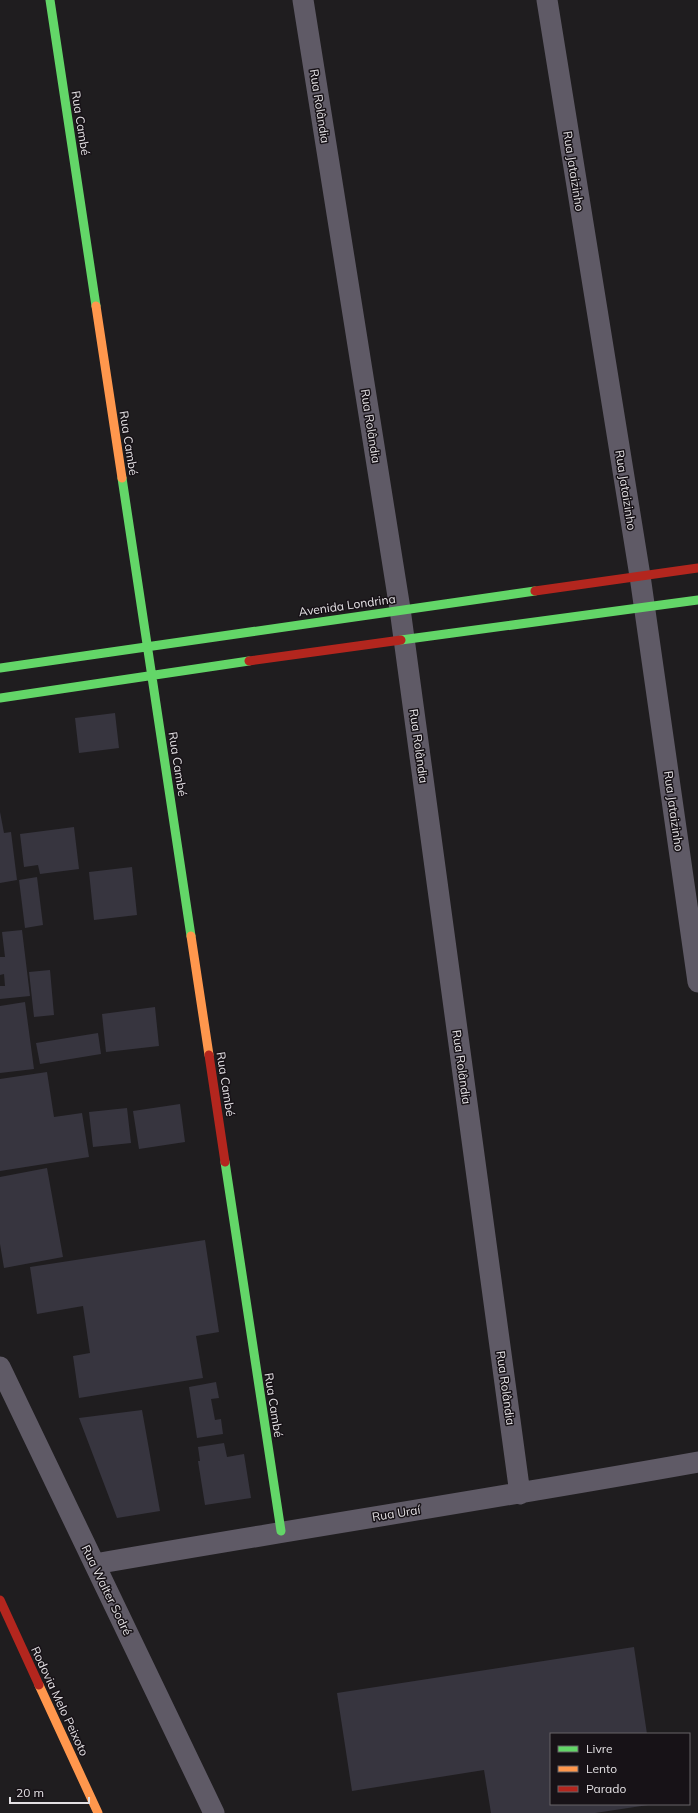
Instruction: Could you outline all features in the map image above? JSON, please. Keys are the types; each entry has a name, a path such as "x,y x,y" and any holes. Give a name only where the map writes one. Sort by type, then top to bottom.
{"street":[{"name":"Rua Cambé","path":"50,0 281,1531"},
{"name":"Rua Rolândia","path":"303,0 400,610 520,1494"},
{"name":"Rua Jataizinho","path":"547,0 640,576 698,982"},
{"name":"Avenida Londrina","path":"0,668 698,568"},
{"path":"0,698 152,674 645,609 698,600"},
{"name":"Rua Walter Sodré","path":"0,1367 214,1813"},
{"name":"Rua Uraí","path":"95,1564 281,1531 520,1494 698,1462"},
{"name":"Rodovia Melo Peixoto","path":"0,1600 98,1813"}],"building":[{"path":"115,713 119,748 79,753 75,718"},
{"path":"0,812 4,833 11,832 17,880 0,883"},
{"path":"74,827 79,869 40,874 38,865 24,867 20,834"},
{"path":"132,867 137,915 94,920 89,872"},
{"path":"37,877 43,925 25,928 19,880"},
{"path":"22,930 30,996 0,999 0,986 5,986 4,974 0,975 0,957 5,957 2,932"},
{"path":"50,970 54,1015 34,1017 29,972"},
{"path":"25,1002 34,1069 0,1073 0,1006"},
{"path":"155,1007 159,1046 106,1052 102,1014"},
{"path":"98,1033 101,1054 40,1064 36,1043"},
{"path":"47,1072 54,1117 82,1113 89,1157 0,1171 0,1079"},
{"path":"180,1104 185,1142 139,1149 133,1111"},
{"path":"127,1108 131,1143 93,1147 89,1112"},
{"path":"47,1168 63,1257 4,1268 0,1244 0,1177"},
{"path":"205,1240 219,1332 196,1336 203,1378 79,1398 73,1356 90,1353 83,1306 37,1314 30,1267"},
{"path":"216,1382 219,1398 211,1399 215,1420 221,1419 223,1434 197,1438 189,1387"},
{"path":"142,1410 160,1511 117,1518 79,1418"},
{"path":"224,1443 227,1457 244,1454 251,1498 205,1505 198,1461 200,1461 198,1447"},
{"path":"634,1647 647,1733 550,1733 550,1805 648,1805 595,1813 491,1813 484,1770 352,1791 337,1693"}],"traffic: fast":[{"path":"50,0 96,306"},
{"path":"122,478 191,936"},
{"path":"0,668 535,591"},
{"path":"401,640 698,600"},
{"path":"0,698 249,661"},
{"path":"225,1162 281,1531"}],"traffic: slow":[{"path":"96,306 122,478"},
{"path":"191,936 209,1055"},
{"path":"39,1685 98,1813"}],"traffic: jam":[{"path":"535,591 698,568"},
{"path":"249,661 401,640"},
{"path":"209,1055 225,1162"},
{"path":"0,1600 39,1685"}]}
